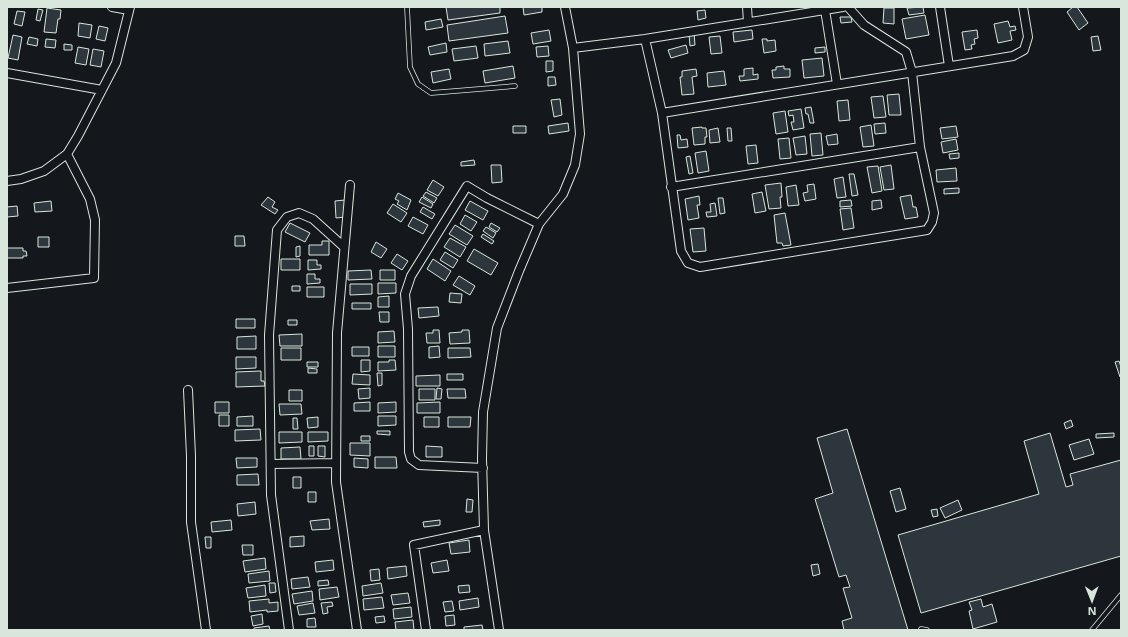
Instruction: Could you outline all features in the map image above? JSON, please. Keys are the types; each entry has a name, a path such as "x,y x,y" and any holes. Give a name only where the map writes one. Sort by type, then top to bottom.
{"street":[{"path":"7,181 21,179 44,171 67,154 78,136 116,63 130,9 112,7"},
{"path":"499,630 484,530 483,412 497,328 539,224 563,194 575,165 580,134 572,48 565,7"},
{"path":"747,7 748,22"},
{"path":"572,48 644,39 843,7"},
{"path":"644,39 662,113 681,251 688,263 700,268 927,230 932,222 934,213 920,147 912,72 908,57 906,52 864,25 848,7"},
{"path":"940,7 949,66"},
{"path":"662,113 1013,56 1024,50 1028,37 1023,7"},
{"path":"825,10 837,84"},
{"path":"7,73 102,90"},
{"path":"671,187 920,147"},
{"path":"7,288 94,278 95,220 90,200 67,154"},
{"path":"350,185 337,333 336,482 357,630"},
{"path":"483,468 419,465 411,459 409,448 408,329 405,294 411,276 467,186 487,198 539,224"},
{"path":"289,630 271,496 269,335 277,230 287,217 299,213 313,219 344,247"},
{"path":"188,390 191,522 206,630"},
{"path":"271,464 336,463"},
{"path":"426,630 414,545 484,530"}],"lane":[{"path":"407,7 410,67 418,84 431,93 515,86"},
{"path":"1092,630 1121,595"},
{"path":"921,629 927,630"}],"building":[{"path":"446,7 500,7 500,13 448,20"},
{"path":"523,7 542,7 542,12 524,15"},
{"path":"923,7 924,13 909,15 907,8"},
{"path":"1073,7 1077,7 1088,23 1079,30 1067,12"},
{"path":"47,8 61,10 56,33 44,32"},
{"path":"884,8 894,8 894,24 883,23"},
{"path":"38,9 43,10 40,21 36,20"},
{"path":"705,10 706,18 698,20 697,11"},
{"path":"17,11 25,12 22,26 14,24"},
{"path":"925,15 929,35 906,39 902,19"},
{"path":"505,16 508,33 449,41 447,25"},
{"path":"840,17 851,17 852,22 841,23"},
{"path":"441,19 443,27 426,30 425,22"},
{"path":"1008,21 1010,27 1015,26 1016,30 1010,31 1012,40 998,43 994,24"},
{"path":"79,23 92,25 90,38 78,36"},
{"path":"99,26 108,28 105,41 96,39"},
{"path":"549,30 551,41 533,44 531,33"},
{"path":"752,30 753,39 734,42 733,32"},
{"path":"977,30 978,38 974,39 975,44 971,45 972,49 965,50 962,32"},
{"path":"694,33 695,45 690,46 689,34"},
{"path":"13,35 22,37 18,60 8,58"},
{"path":"720,36 722,53 711,54 709,37"},
{"path":"1098,36 1101,50 1093,51 1091,37"},
{"path":"29,37 38,39 37,46 27,44"},
{"path":"46,39 56,40 55,48 45,47"},
{"path":"762,39 767,39 767,41 775,40 776,51 764,53"},
{"path":"508,41 510,53 485,56 484,44"},
{"path":"446,43 447,52 430,55 428,47"},
{"path":"64,44 72,45 72,50 64,50"},
{"path":"686,45 688,53 671,58 668,50"},
{"path":"476,46 478,58 454,61 452,49"},
{"path":"548,46 549,56 537,57 536,47"},
{"path":"78,47 89,49 86,65 75,63"},
{"path":"825,47 825,52 815,53 815,48"},
{"path":"93,49 104,51 101,67 90,65"},
{"path":"822,58 824,76 804,78 802,60"},
{"path":"546,61 553,61 553,71 546,72"},
{"path":"513,66 515,78 485,83 483,71"},
{"path":"784,66 784,69 790,69 790,77 773,78 772,70 776,70 776,67"},
{"path":"753,68 753,75 758,74 758,79 740,81 739,76 744,76 744,69"},
{"path":"449,69 451,79 433,83 431,72"},
{"path":"696,69 697,76 692,77 694,94 682,95 680,77 682,77 682,71"},
{"path":"724,71 726,85 708,87 707,73"},
{"path":"548,77 555,77 556,85 548,86"},
{"path":"899,94 901,115 889,115 887,95"},
{"path":"883,96 886,117 874,118 871,97"},
{"path":"560,99 562,115 554,117 551,100"},
{"path":"848,100 850,120 839,121 837,101"},
{"path":"811,107 814,123 810,123 808,114 806,114 805,108"},
{"path":"801,109 804,128 793,130 791,122 794,122 793,115 789,116 788,111"},
{"path":"785,111 788,132 776,134 773,113"},
{"path":"568,123 569,131 549,134 548,126"},
{"path":"885,123 886,133 875,134 874,124"},
{"path":"871,125 874,146 863,147 860,127"},
{"path":"513,126 526,126 526,133 513,133"},
{"path":"956,126 958,137 942,139 940,128"},
{"path":"692,128 706,128 707,137 705,137 705,144 694,145"},
{"path":"718,128 720,142 710,143 709,130"},
{"path":"727,128 731,128 732,141 728,141"},
{"path":"821,133 823,155 812,156 810,134"},
{"path":"837,134 838,144 828,145 826,136"},
{"path":"677,135 680,135 681,140 687,139 688,147 678,148"},
{"path":"805,136 807,154 796,155 793,138"},
{"path":"789,138 791,158 780,159 778,139"},
{"path":"956,139 958,150 943,153 941,142"},
{"path":"756,145 758,163 748,164 746,146"},
{"path":"706,151 709,171 698,173 695,153"},
{"path":"959,153 959,158 950,159 949,154"},
{"path":"690,156 693,173 689,174 686,157"},
{"path":"474,160 475,165 461,166 461,162"},
{"path":"491,165 501,165 502,182 492,183"},
{"path":"891,165 894,189 884,190 880,167"},
{"path":"878,166 882,191 872,193 867,167"},
{"path":"956,168 957,181 937,182 936,170"},
{"path":"849,174 854,174 858,195 852,196"},
{"path":"843,177 846,197 837,198 834,179"},
{"path":"433,180 444,187 438,196 427,190"},
{"path":"781,183 781,208 769,209 765,185"},
{"path":"814,184 816,199 805,201 803,193 808,192 807,185"},
{"path":"796,185 799,205 788,206 786,187"},
{"path":"959,188 959,193 944,194 944,189"},
{"path":"426,192 437,198 434,203 423,196"},
{"path":"762,192 766,211 755,213 752,194"},
{"path":"398,193 411,200 407,210 397,204 399,201 395,199"},
{"path":"911,195 913,207 916,207 918,217 905,219 900,197"},
{"path":"699,196 700,205 697,205 699,218 688,220 685,199"},
{"path":"268,197 275,202 272,207 278,210 275,214 261,205"},
{"path":"422,197 433,204 431,208 419,202"},
{"path":"718,198 723,198 725,213 720,214"},
{"path":"345,200 345,217 336,218 335,201"},
{"path":"851,200 852,206 840,207 840,201"},
{"path":"881,200 882,208 872,210 872,201"},
{"path":"51,201 52,211 35,212 34,203"},
{"path":"470,201 488,211 483,220 465,210"},
{"path":"715,203 717,216 707,217 706,212 711,212 710,204"},
{"path":"393,204 407,213 401,222 387,213"},
{"path":"17,206 18,216 7,217 7,207"},
{"path":"423,207 435,214 432,219 420,212"},
{"path":"851,208 854,228 843,230 840,209"},
{"path":"785,213 791,245 783,246 782,243 777,243 774,215"},
{"path":"465,215 477,222 471,231 460,224"},
{"path":"413,217 428,225 423,234 408,226"},
{"path":"290,223 310,233 305,242 285,232"},
{"path":"491,223 500,228 497,232 489,227"},
{"path":"455,225 473,236 467,245 449,234"},
{"path":"486,227 496,233 493,238 483,231"},
{"path":"704,228 706,251 693,252 690,229"},
{"path":"483,234 494,241 492,244 481,237"},
{"path":"235,236 244,236 245,246 235,246"},
{"path":"38,237 49,237 49,247 38,247"},
{"path":"450,238 466,247 460,257 444,247"},
{"path":"322,241 329,241 329,255 309,255 309,245 322,245"},
{"path":"376,242 387,249 381,258 371,252"},
{"path":"300,246 300,256 296,257 296,247"},
{"path":"7,248 23,248 23,251 26,251 27,256 23,256 23,258 7,258"},
{"path":"474,249 498,263 491,275 467,261"},
{"path":"445,252 458,260 453,268 440,260"},
{"path":"397,254 408,261 402,270 391,263"},
{"path":"281,259 300,259 300,270 281,270"},
{"path":"433,259 451,271 445,281 427,269"},
{"path":"308,260 317,260 317,265 321,265 321,269 308,270"},
{"path":"371,270 372,279 348,280 348,271"},
{"path":"380,270 395,270 395,280 380,280"},
{"path":"307,274 315,274 315,279 320,279 320,283 307,284"},
{"path":"459,276 475,286 470,295 453,285"},
{"path":"378,283 396,283 396,293 378,294"},
{"path":"350,284 372,284 372,294 350,295"},
{"path":"292,286 300,286 300,291 292,291"},
{"path":"307,287 324,287 324,297 307,297"},
{"path":"450,293 462,294 461,303 449,302"},
{"path":"389,296 389,307 378,307 378,297"},
{"path":"352,303 371,303 371,309 352,309"},
{"path":"438,307 439,316 419,318 418,308"},
{"path":"379,312 389,312 389,322 380,322"},
{"path":"236,319 255,319 255,328 236,328"},
{"path":"288,320 297,320 297,325 288,325"},
{"path":"433,330 439,330 440,343 427,343 426,333 433,333"},
{"path":"462,330 469,330 470,343 450,344 449,333 462,332"},
{"path":"394,331 395,342 378,343 378,332"},
{"path":"302,334 302,346 280,346 279,335"},
{"path":"256,336 256,349 237,349 237,337"},
{"path":"378,346 395,346 395,357 378,357"},
{"path":"439,346 440,357 429,358 429,347"},
{"path":"352,347 369,347 369,356 352,356"},
{"path":"281,348 301,348 301,360 281,360"},
{"path":"448,348 470,348 471,357 448,358"},
{"path":"236,357 256,357 256,368 236,369"},
{"path":"361,360 370,360 370,371 361,372"},
{"path":"389,360 395,360 396,370 378,371 378,362 389,362"},
{"path":"1119,361 1121,367 1121,377 1115,362"},
{"path":"307,362 318,362 318,367 307,367"},
{"path":"308,368 317,369 317,373 308,373"},
{"path":"261,371 261,381 264,381 265,386 236,387 236,372"},
{"path":"377,373 382,373 382,385 378,386"},
{"path":"353,374 370,375 370,385 352,384"},
{"path":"447,374 463,374 463,380 447,380"},
{"path":"440,375 440,386 416,386 416,376"},
{"path":"370,388 370,398 359,399 358,389"},
{"path":"437,388 442,389 441,399 436,399"},
{"path":"419,389 435,389 435,400 419,400"},
{"path":"447,389 465,389 466,398 448,398"},
{"path":"289,390 302,390 302,401 289,401"},
{"path":"215,402 229,402 229,413 215,413"},
{"path":"370,402 370,411 354,411 354,403"},
{"path":"396,402 396,412 378,413 378,403"},
{"path":"440,402 440,413 417,413 417,403"},
{"path":"279,404 301,404 302,414 280,415"},
{"path":"219,415 229,415 229,426 219,426"},
{"path":"253,416 253,426 237,426 237,417"},
{"path":"378,416 396,416 396,425 378,426"},
{"path":"318,417 318,427 308,428 307,418"},
{"path":"424,417 439,417 439,427 424,427"},
{"path":"448,417 471,417 470,427 448,427"},
{"path":"293,418 297,418 298,429 293,429"},
{"path":"1071,420 1073,426 1066,429 1064,423"},
{"path":"260,429 261,440 235,441 235,430"},
{"path":"847,429 908,630 844,630 842,621 852,618 843,588 850,587 846,575 839,577 815,499 833,493 817,438"},
{"path":"377,431 390,431 390,435 377,434"},
{"path":"279,432 302,432 302,442 279,443"},
{"path":"308,432 328,432 328,441 308,442"},
{"path":"1050,433 1066,487 1073,485 1070,474 1121,460 1121,556 921,613 898,535 1039,494 1024,441"},
{"path":"1114,433 1114,437 1096,438 1096,434"},
{"path":"361,436 370,436 370,441 361,441"},
{"path":"1089,439 1094,454 1074,460 1069,445"},
{"path":"350,443 370,443 370,456 350,455"},
{"path":"309,446 314,446 314,456 309,456"},
{"path":"318,446 325,446 325,457 318,456"},
{"path":"426,446 442,447 442,457 426,457"},
{"path":"300,447 301,459 281,459 281,448"},
{"path":"375,457 396,457 397,468 375,468"},
{"path":"236,458 257,458 257,467 237,468"},
{"path":"354,458 368,459 368,468 354,467"},
{"path":"258,474 259,485 237,485 237,475"},
{"path":"293,477 301,477 301,488 293,488"},
{"path":"900,488 906,509 896,512 890,491"},
{"path":"308,492 316,492 316,502 308,502"},
{"path":"467,499 473,500 472,512 466,512"},
{"path":"958,500 962,510 945,518 940,508"},
{"path":"255,502 256,514 238,516 237,504"},
{"path":"937,509 938,516 933,517 931,510"},
{"path":"329,519 330,529 312,530 310,521"},
{"path":"231,520 232,530 212,532 211,522"},
{"path":"440,520 440,525 424,527 423,522"},
{"path":"304,536 304,546 290,547 290,537"},
{"path":"205,537 211,537 211,548 206,548"},
{"path":"469,540 470,552 451,554 449,543"},
{"path":"242,545 253,545 253,555 243,555"},
{"path":"265,558 266,569 245,572 243,561"},
{"path":"333,560 334,570 316,572 315,562"},
{"path":"447,560 449,571 433,573 431,563"},
{"path":"818,564 820,574 813,576 811,565"},
{"path":"406,566 407,576 388,579 387,568"},
{"path":"379,569 380,580 371,581 370,570"},
{"path":"269,571 270,581 249,583 248,574"},
{"path":"308,577 310,587 292,589 291,579"},
{"path":"328,580 329,585 318,586 318,581"},
{"path":"269,583 275,583 276,592 270,593"},
{"path":"381,583 383,593 363,596 362,586"},
{"path":"265,585 266,596 248,598 246,588"},
{"path":"469,585 470,592 459,593 458,586"},
{"path":"337,587 339,597 320,600 319,589"},
{"path":"312,591 313,601 294,604 292,594"},
{"path":"408,593 410,603 393,605 391,595"},
{"path":"382,597 384,608 364,610 363,599"},
{"path":"478,598 479,607 460,610 459,601"},
{"path":"269,599 269,603 278,602 278,611 267,612 267,610 250,612 249,601"},
{"path":"981,599 983,607 992,604 997,622 973,629 969,611 972,610 969,602"},
{"path":"452,601 454,611 445,612 443,602"},
{"path":"332,602 333,606 327,607 328,613 323,614 321,603"},
{"path":"313,603 315,613 299,615 297,606"},
{"path":"411,607 412,617 394,619 393,609"},
{"path":"262,614 263,624 253,626 251,616"},
{"path":"454,615 455,625 446,626 445,616"},
{"path":"384,616 385,622 376,623 375,617"},
{"path":"315,618 316,627 307,627 307,619"},
{"path":"413,620 414,630 396,630 395,622"},
{"path":"482,625 483,630 464,630 464,627"},
{"path":"269,626 270,630 254,630 254,628"}]}
